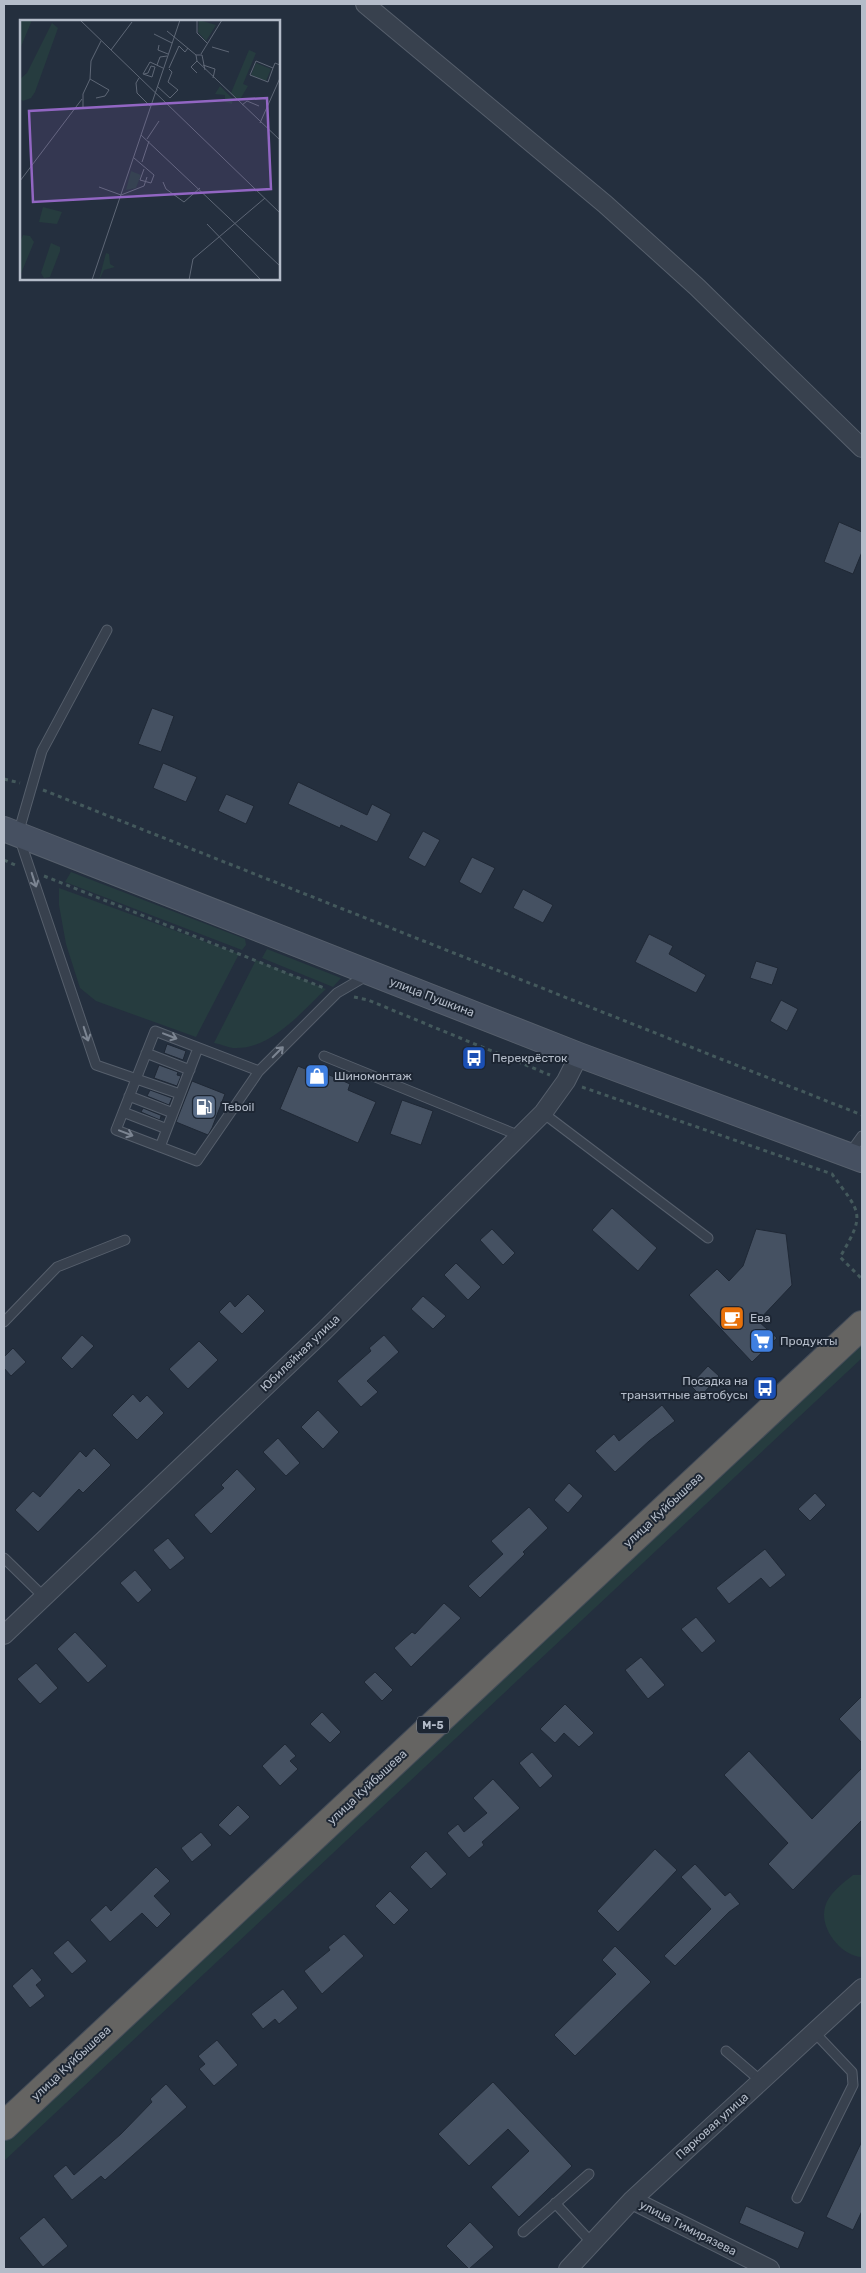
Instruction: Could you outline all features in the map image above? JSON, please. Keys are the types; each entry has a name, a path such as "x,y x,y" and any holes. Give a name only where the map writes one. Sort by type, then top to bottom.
{"highway":[{"name":"улица Куйбышева","path":"4,2126 862,1324"}],"main road":[{"name":"улица Пушкина","path":"11,831 579,1056 859,1154"}],"street":[{"path":"365,4 605,204 697,287 862,448"},
{"name":"Юбилейная улица","path":"4,1635 324,1331 543,1113 566,1081 579,1056"},
{"name":"Парковая улица","path":"568,2269 632,2200 862,1988"},
{"name":"улица Тимирязева","path":"632,2200 770,2269"}],"lane":[{"path":"107,630 42,751 31,786 11,831 31,871 96,1065 180,1094"},
{"path":"259,1071 155,1031 116,1130 197,1161 259,1071 337,993 370,973"},
{"path":"160,1147 198,1048"},
{"path":"146,1054 190,1070"},
{"path":"324,1056 520,1136"},
{"path":"129,1096 173,1113"},
{"path":"123,1112 167,1129"},
{"path":"543,1113 708,1238"},
{"path":"4,1322 57,1267 125,1240"},
{"path":"4,1558 44,1597"},
{"path":"797,2198 853,2085 852,2072 814,2033"},
{"path":"726,2051 761,2081"},
{"path":"523,2232 589,2174"},
{"path":"555,2203 592,2243"}],"path":[{"path":"4,779 31,786 862,1115"},
{"path":"4,860 337,993 368,1000 566,1081 832,1174 857,1209 861,1221 856,1234 840,1257 862,1279"}],"green space":[{"path":"71,872 245,939 246,945 242,950 65,882"},
{"path":"59,888 239,954 196,1037 96,1001 80,988 66,944 59,905"},
{"path":"267,949 341,978 333,987 262,958"},
{"path":"256,960 326,989 284,1028 260,1043 247,1047 233,1048 214,1043"},
{"path":"862,1340 862,1358 4,2161 4,2141"},
{"path":"853,1875 862,1875 862,1957 847,1952 833,1940 825,1924 824,1915 829,1898 836,1889"}],"building":[{"path":"839,522 862,532 862,552 853,574 824,562"},
{"path":"152,708 174,716 161,752 138,744"},
{"path":"163,763 197,777 186,802 153,788"},
{"path":"298,782 367,815 372,804 391,814 377,842 341,825 340,828 288,804"},
{"path":"226,794 254,806 246,824 218,811"},
{"path":"423,831 440,840 425,867 408,858"},
{"path":"472,857 495,868 481,894 459,882"},
{"path":"523,889 553,905 543,923 513,908"},
{"path":"649,934 673,946 669,954 706,975 696,993 635,962"},
{"path":"756,961 778,968 772,985 750,978"},
{"path":"781,1000 798,1009 787,1031 770,1021"},
{"path":"167,1044 186,1051 183,1060 164,1053"},
{"path":"159,1065 178,1072 177,1075 181,1076 177,1086 154,1078"},
{"path":"298,1066 315,1073 318,1070 350,1084 348,1090 376,1102 358,1143 280,1109"},
{"path":"192,1081 225,1094 208,1135 176,1122"},
{"path":"150,1090 172,1098 169,1105 147,1096"},
{"path":"402,1100 433,1111 421,1145 390,1134"},
{"path":"143,1108 165,1117 165,1118 161,1116 160,1120 141,1112"},
{"path":"612,1208 657,1248 638,1271 592,1230"},
{"path":"492,1229 515,1253 503,1265 480,1240"},
{"path":"756,1229 786,1234 792,1285 758,1321 777,1338 752,1362 689,1295 717,1269 729,1281 743,1266"},
{"path":"456,1263 481,1287 468,1300 444,1275"},
{"path":"248,1294 265,1311 242,1334 219,1312 230,1301 235,1307"},
{"path":"423,1296 446,1316 433,1329 411,1309"},
{"path":"82,1335 94,1346 72,1369 61,1358"},
{"path":"384,1335 399,1352 367,1381 378,1392 361,1407 337,1381 371,1351 369,1348"},
{"path":"199,1341 218,1360 188,1389 169,1369"},
{"path":"13,1348 26,1362 11,1376 4,1368 4,1357"},
{"path":"708,1366 719,1376 701,1396 690,1385"},
{"path":"133,1394 140,1402 147,1395 164,1413 137,1440 112,1415"},
{"path":"662,1405 675,1421 649,1441 615,1472 595,1451 614,1434 619,1441"},
{"path":"318,1410 339,1432 323,1449 301,1427"},
{"path":"278,1438 300,1463 286,1476 263,1452"},
{"path":"94,1448 111,1465 83,1493 79,1489 38,1532 15,1510 33,1491 40,1497 80,1451 86,1457"},
{"path":"237,1469 256,1489 211,1534 194,1515 224,1488 221,1485"},
{"path":"569,1483 583,1496 568,1513 554,1500"},
{"path":"815,1493 826,1505 810,1521 798,1509"},
{"path":"529,1507 548,1528 523,1552 525,1554 480,1598 468,1586 503,1554 491,1541"},
{"path":"168,1538 185,1558 170,1570 153,1550"},
{"path":"765,1549 786,1575 770,1588 761,1578 729,1604 716,1588"},
{"path":"135,1570 152,1590 138,1603 120,1583"},
{"path":"444,1603 461,1618 411,1667 394,1648 412,1632 415,1634"},
{"path":"696,1617 716,1641 702,1653 681,1629"},
{"path":"75,1632 107,1666 88,1683 57,1649"},
{"path":"641,1657 665,1685 648,1699 625,1670"},
{"path":"36,1663 58,1688 40,1704 17,1679"},
{"path":"375,1672 393,1690 382,1701 364,1682"},
{"path":"862,1696 862,1743 839,1719"},
{"path":"565,1704 594,1733 579,1747 564,1733 555,1743 540,1729"},
{"path":"322,1712 341,1732 330,1743 310,1724"},
{"path":"285,1744 296,1756 290,1761 298,1769 280,1786 262,1766"},
{"path":"749,1751 812,1819 862,1768 862,1820 793,1890 768,1864 788,1843 724,1775"},
{"path":"532,1752 553,1776 540,1788 519,1763"},
{"path":"493,1779 520,1808 482,1842 484,1845 469,1858 447,1833 458,1824 464,1832 487,1813 473,1798"},
{"path":"238,1805 250,1817 230,1836 218,1825"},
{"path":"201,1832 212,1845 192,1862 181,1848"},
{"path":"655,1849 677,1870 618,1932 597,1911"},
{"path":"426,1851 447,1874 431,1889 410,1867"},
{"path":"695,1864 725,1896 730,1892 740,1904 729,1912 675,1966 664,1956 711,1909 681,1877"},
{"path":"156,1867 170,1881 154,1896 171,1914 157,1928 142,1913 110,1942 90,1920 106,1905 111,1911"},
{"path":"390,1891 409,1910 394,1925 375,1906"},
{"path":"344,1934 364,1956 322,1994 304,1971 330,1950 328,1947"},
{"path":"68,1940 87,1961 72,1974 53,1953"},
{"path":"615,1946 651,1982 575,2056 554,2035 616,1974 602,1960"},
{"path":"32,1968 42,1980 36,1985 45,1996 30,2008 12,1986"},
{"path":"283,1989 298,2008 279,2024 275,2019 263,2029 251,2014"},
{"path":"217,2040 238,2065 214,2086 199,2069 205,2064 198,2056"},
{"path":"493,2082 572,2166 519,2217 491,2187 529,2151 508,2129 469,2166 438,2134"},
{"path":"166,2084 187,2107 105,2180 101,2176 72,2200 53,2176 66,2165 74,2175 121,2134 152,2102 150,2099"},
{"path":"862,2141 862,2211 853,2230 826,2217"},
{"path":"746,2206 805,2232 798,2249 739,2223"},
{"path":"44,2217 68,2246 43,2267 19,2238"},
{"path":"470,2222 494,2247 469,2269 446,2246"}],"place":[{"name":"Перекрёсток","path":"474,1058"},
{"name":"Шиномонтаж","path":"317,1076"},
{"name":"Teboil","path":"204,1107"},
{"name":"Ева","path":"732,1318"},
{"name":"Продукты","path":"762,1341"},
{"name":"Посадка на транзитные автобусы","path":"765,1388"}]}
